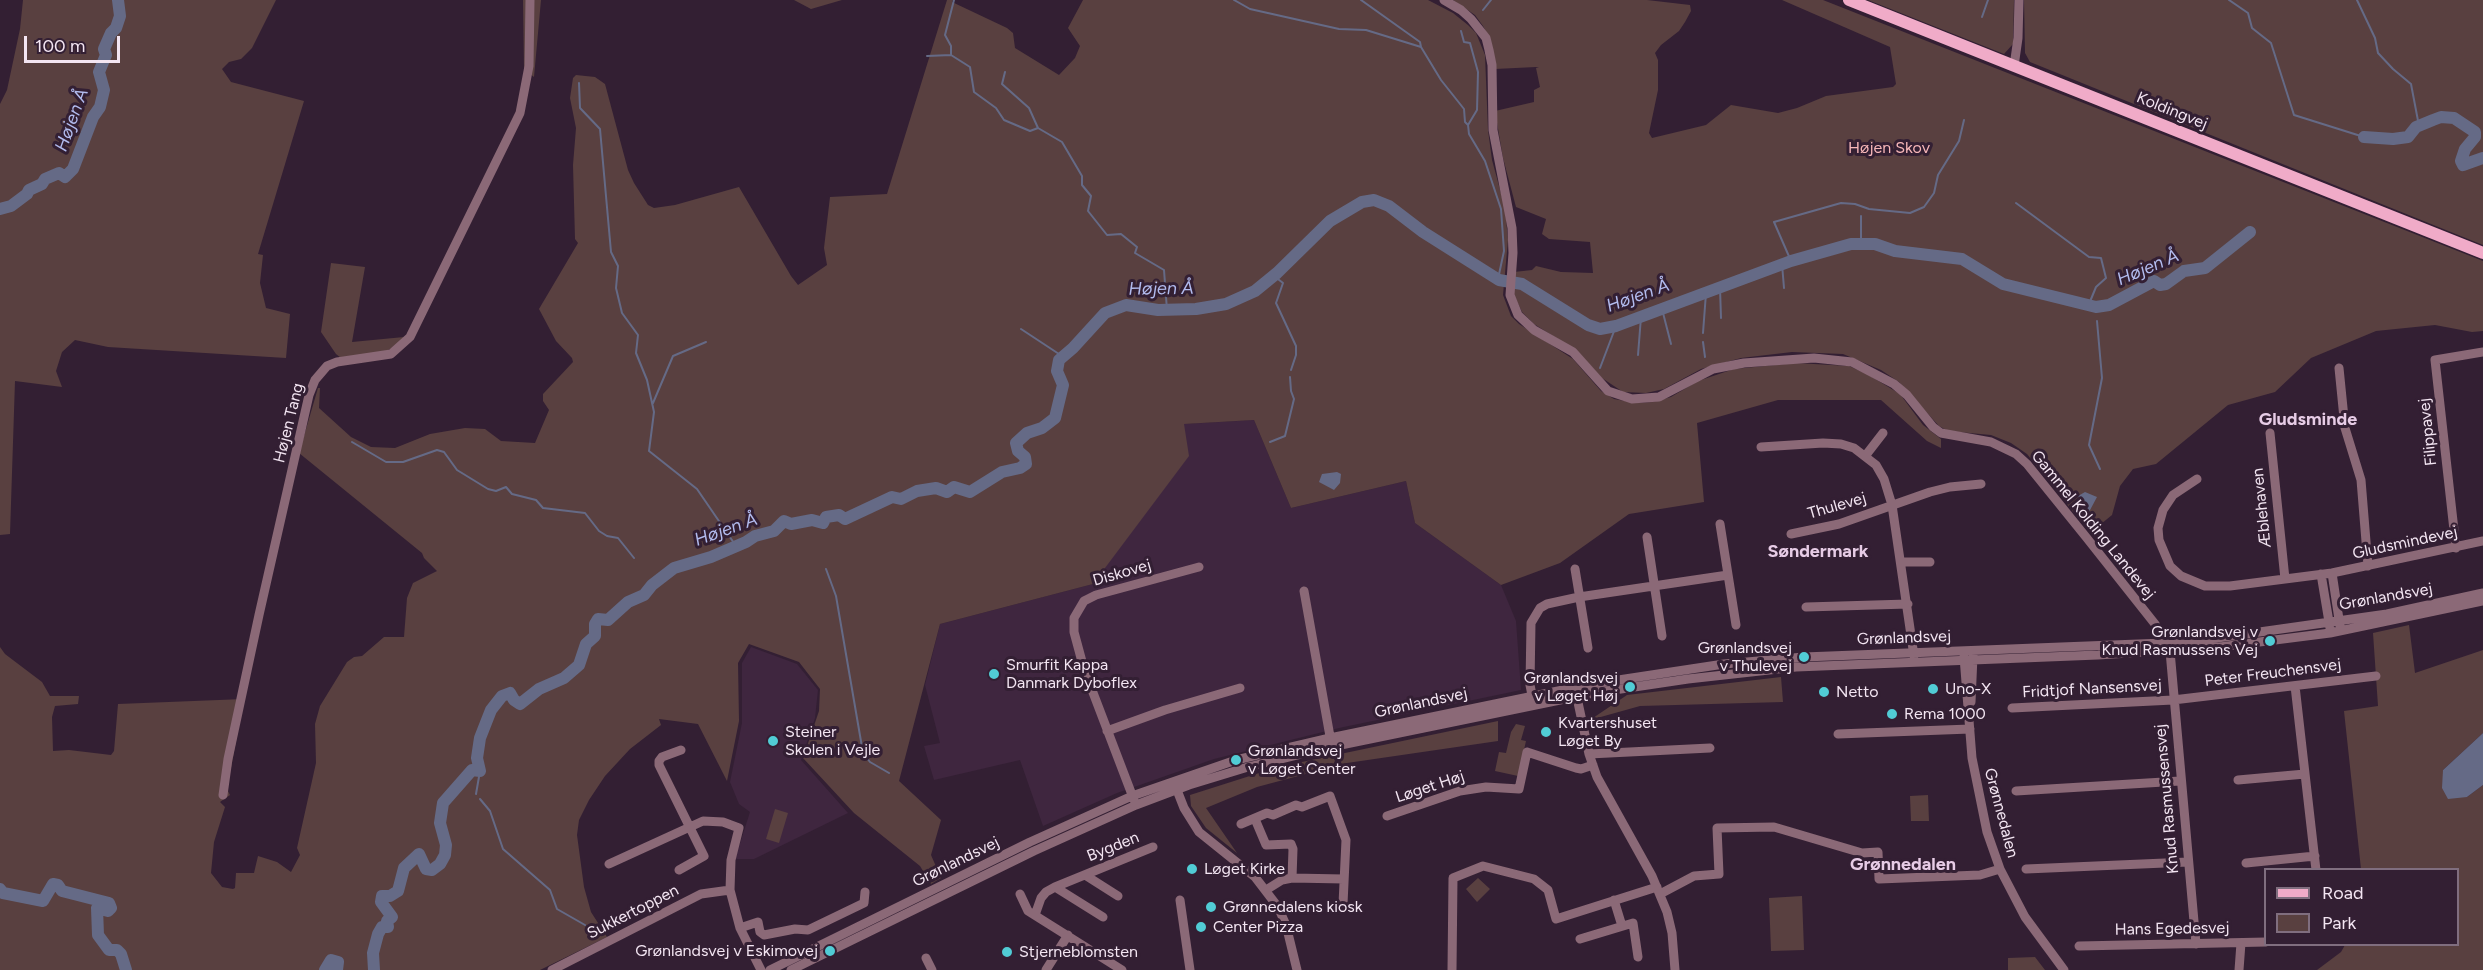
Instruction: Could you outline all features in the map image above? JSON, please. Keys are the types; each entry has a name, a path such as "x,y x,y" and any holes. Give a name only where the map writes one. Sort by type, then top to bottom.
{"main road":[{"name":"Koldingvej","path":"1849,0 2483,252"}],"street":[{"name":"Højen Tang","path":"223,795 228,759 309,395 315,380 327,366 337,362 391,354 410,337 520,113 529,66 530,0"},
{"name":"Gammel Kolding Landevej","path":"1444,0 1472,19 1486,38 1489,50 1492,65 1493,130 1512,228 1510,301 1524,322 1573,352 1608,391 1632,399 1659,397 1713,369 1744,363 1785,358 1835,358 1868,368 1907,395 1933,427 1941,433 1991,442 2016,454 2027,464 2155,624 2170,651"},
{"path":"2014,66 2018,38 2019,0"},
{"name":"Filippavej","path":"2456,548 2435,360 2483,352"},
{"path":"2339,368 2345,428 2361,480 2368,566"},
{"path":"1761,447 1834,443 1854,448 1866,455 1883,433"},
{"name":"Æblehaven","path":"2270,433 2285,579"},
{"name":"Thulevej","path":"1866,455 1876,465 1884,479 1892,505 1914,657"},
{"name":"Gludsmindevej","path":"2197,479 2173,495 2163,510 2158,528 2159,540 2170,566 2181,576 2205,586 2230,586 2332,573 2483,541"},
{"name":"Thulevej","path":"1791,534 1839,524 1940,489 1981,484"},
{"path":"1720,524 1736,625"},
{"path":"1647,537 1662,636"},
{"path":"1901,562 1930,562"},
{"name":"Diskovej","path":"1134,800 1084,669 1074,632 1076,612 1084,602 1096,595 1198,567"},
{"path":"1575,569 1588,648"},
{"name":"Gludsmindevej","path":"2332,573 2341,631"},
{"path":"2321,574 2330,633"},
{"path":"1533,700 1531,623 1534,615 1547,604 1579,597 1728,575"},
{"path":"1304,591 1331,742"},
{"name":"Grønlandsvej","path":"1968,656 2164,643 2255,633 2387,614 2483,593"},
{"name":"Grønlandsvej","path":"791,970 1030,842 1175,785 1248,767 1331,742 1576,692 1723,674 1914,657 2170,651 2220,647 2330,633 2483,601"},
{"path":"1806,607 1908,604"},
{"name":"Knud Rasmussensvej","path":"2170,651 2196,944"},
{"name":"Grønnedalen","path":"1968,656 1969,727 1980,806 2000,869 2025,917 2064,970"},
{"name":"Peter Freuchensvej","path":"2173,700 2376,676"},
{"path":"2295,686 2316,868"},
{"path":"1107,731 1165,710 1240,688"},
{"path":"1576,692 1593,765 1659,891 1672,933 1675,970"},
{"name":"Fridtjof Nansensvej","path":"2012,708 2173,700"},
{"path":"1838,734 1969,727"},
{"path":"1589,754 1710,748"},
{"name":"Sukkertoppen","path":"678,870 704,856 659,765 662,758 681,750"},
{"name":"Løget Høj","path":"1387,816 1460,791 1484,787 1519,789 1527,752 1581,769 1593,765"},
{"path":"2238,780 2305,774"},
{"path":"2016,791 2180,781"},
{"path":"1175,785 1184,808 1199,831 1244,868 1266,890 1286,925 1297,970"},
{"path":"1241,824 1267,813 1273,815 1296,805 1302,807 1330,796 1345,833 1343,904"},
{"path":"1255,819 1266,845 1291,843 1293,849 1292,878"},
{"path":"609,864 703,821 713,821 739,828 731,860 730,890 740,928 761,970"},
{"name":"Grønnedalen","path":"1659,891 1694,876 1719,874 1717,828 1764,826 1862,853 1878,852 1879,879 1980,875 2000,869"},
{"name":"Bygden","path":"1035,929 1041,898 1046,892 1153,847"},
{"path":"2246,863 2315,856"},
{"path":"2026,869 2188,862"},
{"path":"1452,970 1453,878 1483,866 1534,879 1548,890 1556,918 1614,900 1659,891"},
{"name":"Bygden","path":"1085,875 1118,896"},
{"path":"1266,890 1282,880 1292,878 1344,879"},
{"path":"1055,887 1103,917"},
{"name":"Sukkertoppen","path":"552,970 701,894 730,890"},
{"path":"740,928 758,922 760,932 764,935 779,930 808,930 864,903 865,892"},
{"path":"1020,894 1028,911 1120,970"},
{"path":"1180,900 1190,970"},
{"path":"1614,900 1622,926"},
{"path":"1580,939 1633,923 1638,957"},
{"path":"1046,970 1068,935"},
{"name":"Hans Egedesvej","path":"2079,946 2264,942"},
{"path":"2239,970 2241,943"},
{"path":"926,958 932,970"},
{"name":"Grønlandsvej","path":"770,970 805,963"}],"shaded area":[{"path":"1254,420 1291,508 1406,481 1415,523 1501,585 1516,621 1521,690 1339,728 1214,759 1117,793 1043,826 1020,760 934,780 924,746 940,743 925,685 940,624 1093,584 1184,424"},
{"name":"Steiner Skolen i Vejle","path":"751,647 797,664 818,690 815,718 801,760 848,813 754,859 735,859 750,812 739,804 730,782 742,723 742,663"}],"green space":[{"path":"23,0 276,0 252,48 241,59 229,62 222,69 231,82 304,101 258,254 263,255 260,283 266,308 290,314 286,358 108,347 75,340 62,352 56,371 62,387 15,381 10,534 0,535 0,104 7,90 20,29"},
{"path":"523,0 541,0 534,77 524,69"},
{"path":"794,0 842,0 811,9"},
{"path":"947,0 953,0 952,2 1007,28 1013,33 1015,48 1059,75 1075,58 1080,46 1068,28 1083,0 1428,0 1453,13 1468,25 1476,33 1485,55 1488,130 1492,160 1505,208 1508,240 1503,295 1511,316 1519,324 1573,359 1601,391 1614,399 1636,403 1653,402 1671,397 1698,381 1734,369 1796,363 1849,366 1900,394 1923,425 1941,439 1941,448 1927,441 1881,400 1778,400 1697,423 1704,502 1629,514 1560,563 1501,585 1415,523 1406,481 1291,508 1254,420 1184,424 1189,456 1093,584 940,624 899,781 941,820 931,855 941,878 931,884 920,866 854,813 803,758 819,711 820,689 799,662 749,644 738,663 739,721 727,781 698,724 659,719 661,725 630,749 605,776 579,820 577,835 584,887 591,912 607,937 540,970 0,970 0,647 5,654 42,682 50,696 79,696 78,704 55,706 52,717 53,751 69,750 111,755 114,751 118,704 244,699 227,789 230,795 220,802 225,807 214,842 211,873 222,887 233,889 236,873 254,873 258,856 277,862 291,872 300,855 297,848 316,763 315,724 320,706 347,662 354,657 362,656 384,637 404,637 407,598 413,583 437,571 422,553 299,453 318,388 320,388 319,408 351,437 371,447 395,448 430,434 465,428 485,429 501,441 535,443 549,410 543,401 543,394 573,362 556,341 539,309 578,243 575,239 573,165 576,128 570,98 573,78 576,75 595,77 605,84 628,170 648,205 654,208 675,205 739,187 798,285 827,265 824,248 830,197 887,194"},
{"name":"Højen Skov","path":"1453,0 1647,0 1690,5 1691,11 1679,31 1661,45 1655,53 1658,60 1658,90 1649,133 1652,138 1706,125 1731,105 1778,113 1826,96 1893,87 1896,84 1890,47 1782,0 1823,0 2483,261 2483,331 2472,332 2435,325 2376,331 2311,358 2275,392 2228,405 2156,464 2133,469 2120,486 2112,515 2090,533 2027,454 2011,443 1991,435 1948,431 1939,426 1899,382 1881,370 1843,354 1792,352 1741,358 1701,369 1664,389 1646,393 1623,392 1602,378 1577,351 1534,324 1522,312 1514,295 1514,272 1532,270 1536,266 1561,272 1593,273 1590,242 1549,239 1542,234 1546,219 1516,207 1503,158 1495,111 1534,102 1534,90 1540,87 1536,68 1539,68 1536,67 1495,69 1489,37 1483,26 1475,15"},
{"path":"1868,0 2014,0 2013,44 2004,54"},
{"path":"2024,0 2483,0 2483,245 2030,62 2025,53"},
{"path":"331,263 365,267 352,342 404,337 397,346 384,352 341,358 336,354 321,332"},
{"path":"2409,625 2415,673 2483,650 2483,733 2443,770 2467,797 2483,785 2483,970 2317,970 2341,952 2344,946 2459,946 2459,868 2361,868 2344,711 2378,706 2373,633"},
{"path":"1781,677 1783,702 1640,706 1590,720 1627,695"},
{"path":"1498,721 1498,741 1347,763 1257,787 1206,808 1237,853 1206,828 1191,806 1190,795 1278,767"},
{"path":"1516,724 1525,726 1521,740 1526,741 1518,776 1495,771 1499,752 1506,753 1511,732"},
{"path":"1928,795 1929,821 1911,821 1910,796"},
{"path":"775,809 788,813 779,843 766,839"},
{"path":"1478,878 1490,889 1477,902 1466,889"},
{"path":"1802,896 1804,950 1771,951 1769,898"},
{"path":"2035,957 2045,970 2008,970 2008,958"}],"water":[{"path":"1337,472 1341,474 1340,483 1334,490 1319,482 1322,474"},
{"path":"2085,492 2097,497 2089,512 2083,509 2078,496"},
{"path":"2483,733 2483,785 2467,797 2448,799 2442,788 2443,770"}],"waterway":[{"name":"Højen Å","path":"0,209 11,206 29,190 42,184 45,179 59,173 65,177 73,169 93,117 100,107 104,90 99,72 106,55 104,49 120,16 118,0"},
{"path":"954,0 945,35 951,46 951,55 970,67 974,92 996,108 1004,120 1030,131 1038,128 1062,142 1082,176 1082,185 1091,196 1088,211 1107,235 1121,234 1137,247 1135,253 1164,270 1167,310"},
{"path":"1234,0 1250,9 1339,29 1366,30 1421,47"},
{"path":"1361,0 1420,42 1441,80 1464,109 1465,122 1468,125"},
{"path":"1483,10 1491,0"},
{"path":"1982,17 1988,0"},
{"path":"2229,0 2248,13 2252,28 2271,43 2294,115 2364,137"},
{"path":"2357,0 2375,38 2378,53 2411,84 2419,126"},
{"path":"1461,31 1464,42 1470,43 1478,72 1477,110 1468,125 1469,134 1485,161 1501,209 1504,251 1498,279"},
{"path":"927,56 951,55"},
{"path":"1005,72 1002,84 1029,108 1038,128"},
{"path":"579,83 580,108 600,129 611,252 618,266 616,288 622,313 638,335 636,353 647,380 654,412 649,451 697,489 736,546"},
{"name":"Højen Å","path":"2364,137 2393,139 2408,137 2416,127 2441,117 2454,118 2475,132 2475,137 2465,149 2461,161 2463,165 2483,158"},
{"path":"1791,261 1774,222 1841,203 1855,204 1869,209 1910,213 1924,207 1934,193 1938,175 1959,141 1964,120"},
{"name":"Højen Å","path":"374,970 373,953 378,934 382,927 388,927 387,921 392,917 381,902 382,896 390,896 398,891 404,868 419,854 426,869 432,870 440,864 445,855 446,845 440,823 443,803 472,770 480,771 477,758 480,738 491,710 502,696 510,693 520,704 539,689 564,678 579,665 586,644 595,636 595,624 598,619 608,620 628,602 644,595 652,585 674,568 711,557 755,536 774,531 784,521 791,524 812,520 823,523 826,517 839,515 845,519 892,497 901,499 917,491 936,488 947,492 954,487 970,492 1002,472 1020,468 1026,464 1025,457 1018,451 1016,443 1027,433 1042,428 1055,418 1063,385 1057,371 1059,360 1105,313 1126,305 1158,310 1196,309 1226,304 1255,291 1277,273 1330,221 1362,202 1374,200 1389,206 1423,232 1499,280 1522,284 1588,325 1600,329 1616,326 1791,261 1851,244 1875,244 1895,251 1962,259 2003,284 2096,307 2109,305 2154,281 2160,285 2166,284 2184,271 2205,268 2250,232"},
{"path":"2016,203 2089,257 2101,258 2106,278 2096,287 2089,304"},
{"path":"1861,216 1861,244"},
{"path":"1782,264 1784,288"},
{"path":"1274,276 1283,283 1276,303 1296,346 1296,355 1291,370"},
{"path":"1720,288 1721,318"},
{"path":"1703,333 1706,293"},
{"name":"Højen Å","path":"2096,307 2097,311"},
{"path":"1662,309 1671,344"},
{"path":"1638,355 1641,317"},
{"path":"2097,321 2102,378 2089,445 2100,469"},
{"path":"1600,368 1616,326"},
{"path":"1021,329 1062,356"},
{"path":"653,403 673,356 706,342"},
{"path":"1703,342 1705,357"},
{"path":"1270,442 1285,436 1294,399 1290,377"},
{"path":"352,442 386,462 403,462 437,450 444,452 457,470 488,489 496,491 506,487 512,494 536,500 543,508 585,513 599,531 607,536 618,538 634,558"},
{"path":"826,569 836,596 863,753 870,762 889,773"},
{"path":"476,794 480,771"},
{"path":"480,799 490,811 503,849 550,890 557,909 585,925"},
{"name":"Højen Å","path":"0,889 3,893 43,901 53,884 58,885 62,891 109,903 111,908 108,911 97,908 98,935 109,950 117,950 121,954 126,970"},
{"name":"Højen Å","path":"325,970 331,960 338,962 337,970"}],"place":[{"name":"Grønlandsvej v Knud Rasmussens Vej","path":"2270,641"},
{"name":"Grønlandsvej v Thulevej","path":"1804,657"},
{"name":"Smurfit Kappa Danmark Dyboflex","path":"994,674"},
{"name":"Grønlandsvej v Løget Høj","path":"1630,687"},
{"name":"Uno-X","path":"1933,689"},
{"name":"Netto","path":"1824,692"},
{"name":"Rema 1000","path":"1892,714"},
{"name":"Kvartershuset Løget By","path":"1546,732"},
{"name":"Steiner Skolen i Vejle","path":"773,741"},
{"name":"Grønlandsvej v Løget Center","path":"1236,760"},
{"name":"Løget Kirke","path":"1192,869"},
{"name":"Grønnedalens kiosk","path":"1211,907"},
{"name":"Center Pizza","path":"1201,927"},
{"name":"Grønlandsvej v Eskimovej","path":"830,951"},
{"name":"Stjerneblomsten","path":"1007,952"}],"district":[{"name":"Gludsminde","path":"2308,420"},
{"name":"Søndermark","path":"1818,552"},
{"name":"Grønnedalen","path":"1903,865"}]}
